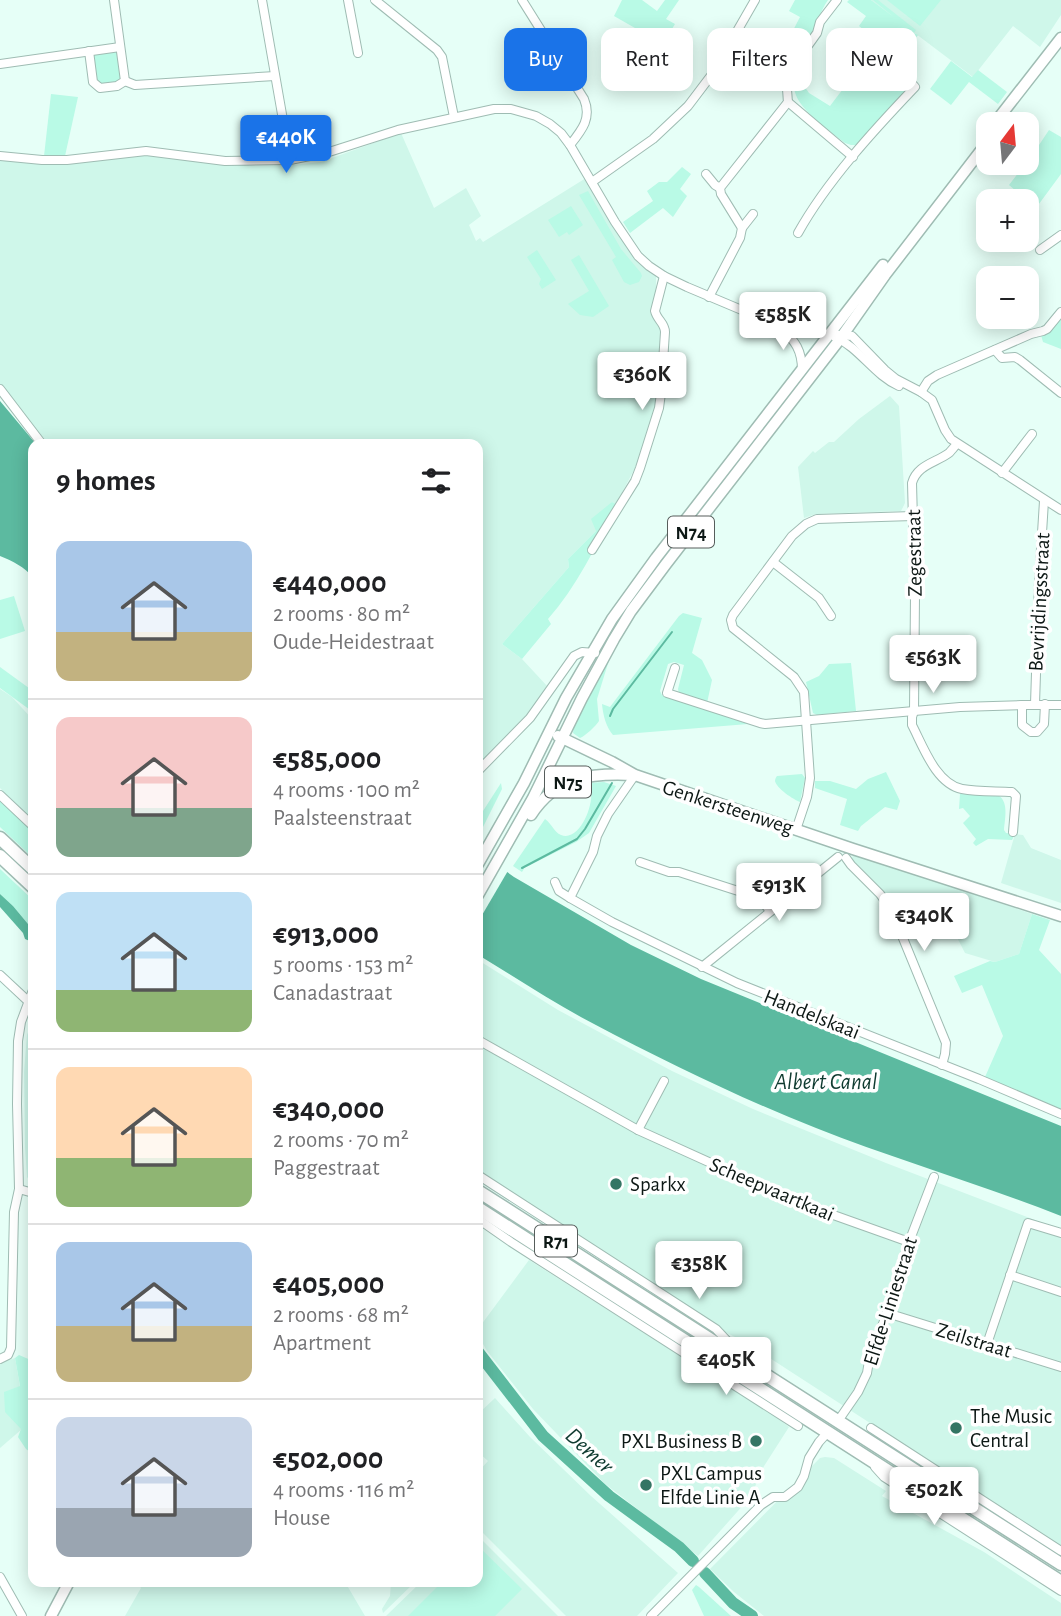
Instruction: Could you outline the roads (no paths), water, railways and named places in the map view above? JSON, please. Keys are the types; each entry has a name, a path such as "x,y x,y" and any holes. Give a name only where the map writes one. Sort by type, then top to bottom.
{"highway":[{"path":"0,838 28,864"},
{"path":"0,856 28,882"},
{"name":"R71","path":"483,1194 1061,1564"},
{"name":"R71","path":"483,1211 1061,1582"},
{"path":"828,1432 838,1421"}],"main road":[{"path":"1003,112 1061,38"},
{"path":"1010,112 1061,48"},
{"name":"N74","path":"483,887 533,798 603,658 631,611 976,149"},
{"name":"N74","path":"483,855 612,619 802,370 837,336 976,157"},
{"name":"Genkersteenweg","path":"549,732 635,775 1061,916"},
{"name":"Genkersteenweg","path":"508,845 523,830 537,806 558,787 594,775 635,775"},
{"path":"51,1616 66,1587"}],"street":[{"path":"114,0 125,81"},
{"path":"262,0 290,160"},
{"path":"348,0 358,53"},
{"path":"375,0 442,57 454,117"},
{"path":"522,0 587,108 583,125 570,145"},
{"path":"738,28 755,0"},
{"path":"812,40 820,22 837,0"},
{"path":"0,64 120,47"},
{"path":"89,51 93,82 100,88 117,86 125,81"},
{"path":"125,81 135,85 275,76"},
{"path":"592,182 653,139 707,82"},
{"path":"743,228 721,194 720,188 788,102 787,91"},
{"path":"798,233 809,213 876,128 911,91"},
{"path":"788,102 853,157"},
{"path":"0,149 0,156 42,160 68,160 146,151 225,161 290,160 310,157 397,130 494,109 510,109 536,116 561,133 638,256 664,276 782,327 837,336 884,378 910,391 921,392 932,400 945,430 957,444 1061,510"},
{"path":"706,174 720,188"},
{"path":"709,297 743,228 753,214"},
{"path":"1040,250 1061,235"},
{"path":"592,550 635,481 659,408 666,332 655,311 664,276"},
{"path":"921,392 936,375 1048,329 1061,312"},
{"path":"782,327 800,351 802,370"},
{"path":"995,350 1002,358 1015,357 1020,360 1061,393"},
{"path":"0,389 38,439"},
{"path":"1002,473 1032,435"},
{"name":"Zegestraat","path":"957,444 922,468 913,479 912,725 937,772 952,786 1012,792 1016,796 1013,832"},
{"name":"Bevrijdingsstraat","path":"1035,704 1044,501"},
{"path":"796,830 807,797 809,780 804,692 794,677 733,628 733,615 792,536 806,524 817,519 913,516"},
{"path":"773,562 819,598 831,616"},
{"path":"483,766 530,718 574,656 582,652 593,652 603,658"},
{"path":"567,667 574,666 578,678"},
{"path":"675,668 667,693 760,723 914,711 1061,705"},
{"path":"1022,705 1023,726 1031,733 1037,732 1044,724 1045,704"},
{"path":"570,898 608,814 635,775"},
{"path":"0,795 28,821"},
{"path":"702,967 770,911 842,858 880,894 891,909 946,1043 942,1065"},
{"path":"640,862 760,898 770,911"},
{"name":"Handelskaai","path":"555,882 559,891 570,898 702,967 771,998 1061,1114"},
{"path":"0,975 28,994"},
{"path":"0,1359 9,1353 14,1212 19,1189 16,1064 20,1027 28,1007"},
{"name":"Scheepvaartkaai","path":"483,1043 639,1130 797,1202 909,1242"},
{"path":"639,1130 664,1081"},
{"name":"Elfde-Liniestraat","path":"838,1421 858,1392 867,1373 909,1242 934,1177"},
{"path":"483,1178 716,1329 732,1346 793,1385 798,1395"},
{"path":"19,1189 28,1192"},
{"path":"483,1222 798,1426"},
{"path":"987,1344 1028,1223 1061,1233"},
{"path":"1010,1275 1061,1292"},
{"name":"Zeilstraat","path":"887,1313 1061,1367"},
{"path":"670,1344 687,1342"},
{"path":"871,1428 1061,1551"},
{"path":"651,1616 761,1504 773,1497 785,1496 797,1487 804,1476 809,1458 828,1432"},
{"path":"891,1456 919,1460"},
{"path":"866,1457 884,1477 1061,1591"},
{"path":"0,1577 22,1616"}],"water":[{"path":"0,401 32,439 28,439 28,572 0,556"},
{"name":"Albert Canal","path":"483,855 514,877 631,945 701,979 1061,1126 1061,1216 846,1140 731,1092 648,1052 551,1000 483,958"},
{"path":"0,894 28,924 28,940 25,939 23,933 0,907"}],"waterway":[{"path":"610,716 672,632"},
{"path":"522,868 577,839 612,783"},
{"name":"Demer","path":"483,1358 543,1436 609,1496 679,1547 693,1561"},
{"name":"Demer","path":"705,1573 733,1603 752,1616"}],"place":[{"name":"Sparkx","path":"616,1184"},
{"name":"The Music Central","path":"956,1428"},
{"name":"PXL Business B","path":"756,1441"},
{"name":"PXL Campus Elfde Linie A","path":"646,1485"}]}
